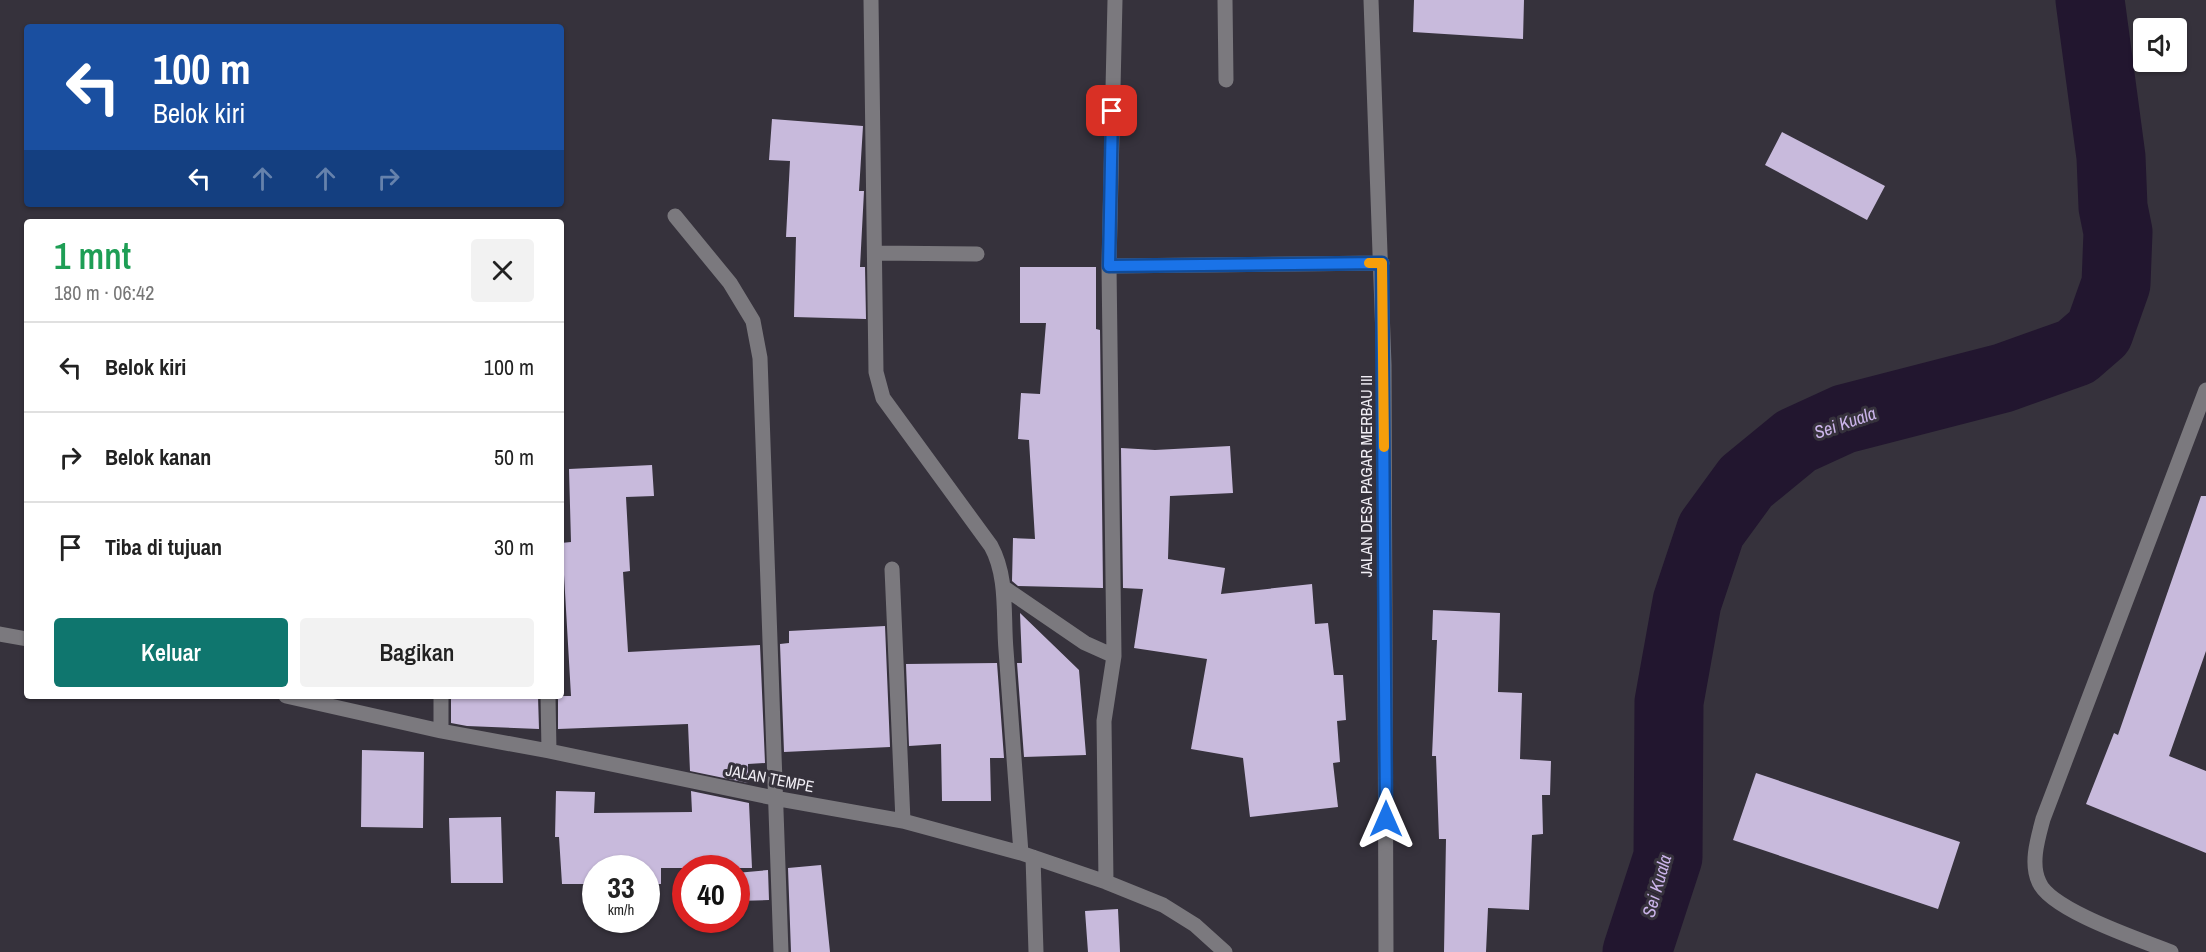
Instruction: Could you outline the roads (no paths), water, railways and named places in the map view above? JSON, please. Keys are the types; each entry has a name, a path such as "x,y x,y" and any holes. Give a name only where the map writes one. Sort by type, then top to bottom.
{"street":[{"path":"871,0 876,372 883,398 992,546 999,559 1003,588 1005,645 1036,952"},
{"path":"1106,882 1104,721 1114,656 1109,266 1115,0"},
{"path":"1225,0 1226,80"},
{"name":"JALAN DESA PAGAR MERBAU III","path":"1371,0 1382,263 1386,952"},
{"path":"675,216 730,283 753,321 760,358 781,952"},
{"path":"874,253 977,254"},
{"path":"1109,266 1382,263"},
{"path":"2171,952 2070,909 2050,897 2038,882 2037,840 2206,390"},
{"path":"892,569 903,821"},
{"path":"1003,588 1085,643 1114,656"},
{"path":"0,633 24,638"},
{"name":"JALAN TEMPE","path":"299,699 441,731 774,798 903,821 1027,855 1106,882 1162,905 1196,925 1225,952"},
{"path":"441,699 441,731"},
{"path":"548,699 549,751"}],"waterway":[{"name":"Sei Kuala","path":"1637,952 1668,857 1669,702 1687,602 1711,530 1746,482 1796,441 1844,419 2003,378 2076,352 2099,332 2116,284 2118,232 2113,207 2111,157 2090,0"}]}
